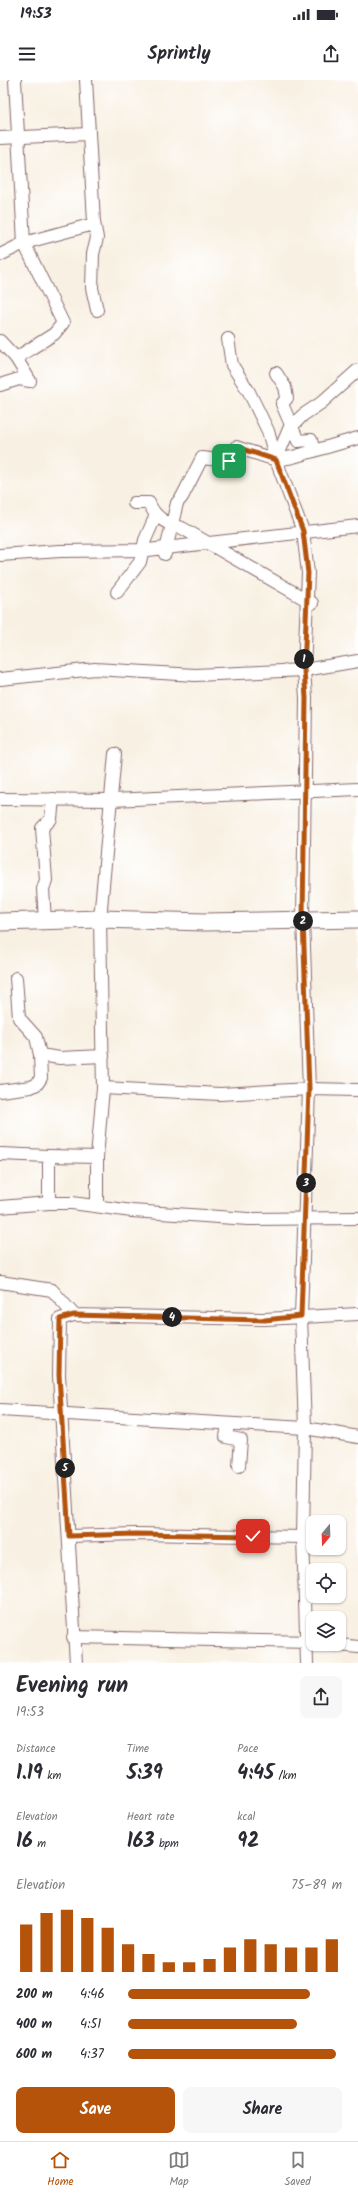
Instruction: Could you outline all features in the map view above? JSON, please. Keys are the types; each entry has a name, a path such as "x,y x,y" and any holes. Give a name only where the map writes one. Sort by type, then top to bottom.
{"highway":[{"path":"0,922 100,919 205,922 358,919"}],"street":[{"path":"16,80 24,243 63,323 54,334 16,358"},
{"path":"86,80 94,222 97,238 93,254 92,288 97,310"},
{"path":"0,138 89,134"},
{"path":"0,255 24,243 90,225 94,222"},
{"path":"228,340 232,365 249,392 268,431 276,460 303,531 311,602 304,670 306,698 303,919 309,1089 301,1316 305,1428 303,1538 308,1611"},
{"path":"0,341 16,358 30,381 19,379 0,385"},
{"path":"276,460 291,427 358,370"},
{"path":"276,373 285,387 287,398 282,404 291,427 298,440 311,440 314,451"},
{"path":"166,552 177,503 182,497 202,458 229,461 236,447 276,460 358,438"},
{"path":"134,503 149,503 156,515 172,525 182,528 311,602"},
{"path":"117,592 140,562 156,515"},
{"path":"0,555 143,550 166,552 208,544 303,531 358,526"},
{"path":"0,678 95,669 195,675 304,670 358,661"},
{"path":"97,1206 97,1157 103,1088 100,919 115,754"},
{"path":"0,799 112,800 358,789"},
{"path":"45,920 43,889 46,880 42,828 51,819 53,799"},
{"path":"0,1091 31,1087 37,1084 41,1078 40,1056 36,1036 19,1018 16,978"},
{"path":"40,1056 60,1058 103,1056"},
{"path":"103,1088 220,1094 309,1089 358,1090"},
{"path":"0,1154 97,1157"},
{"path":"49,1156 49,1203"},
{"path":"0,1207 49,1203 72,1203 248,1219 358,1218"},
{"path":"0,1282 52,1290 74,1315"},
{"path":"76,1663 73,1637 69,1536 59,1375 60,1319 74,1315 265,1320 301,1316 358,1314"},
{"path":"0,1410 305,1428 358,1437"},
{"path":"228,1424 226,1437 241,1440 239,1466"},
{"path":"69,1536 136,1534 303,1538"},
{"path":"73,1637 306,1641"},
{"path":"346,1646 358,1647"},
{"path":"307,1663 309,1651"}],"route":[{"path":"229,461 236,447 276,460 303,531 308,573 304,670 306,698 304,747 303,919 309,1089 301,1316 265,1320 74,1315 63,1316 60,1319 59,1331 59,1375 69,1536 136,1534 253,1536"}]}
